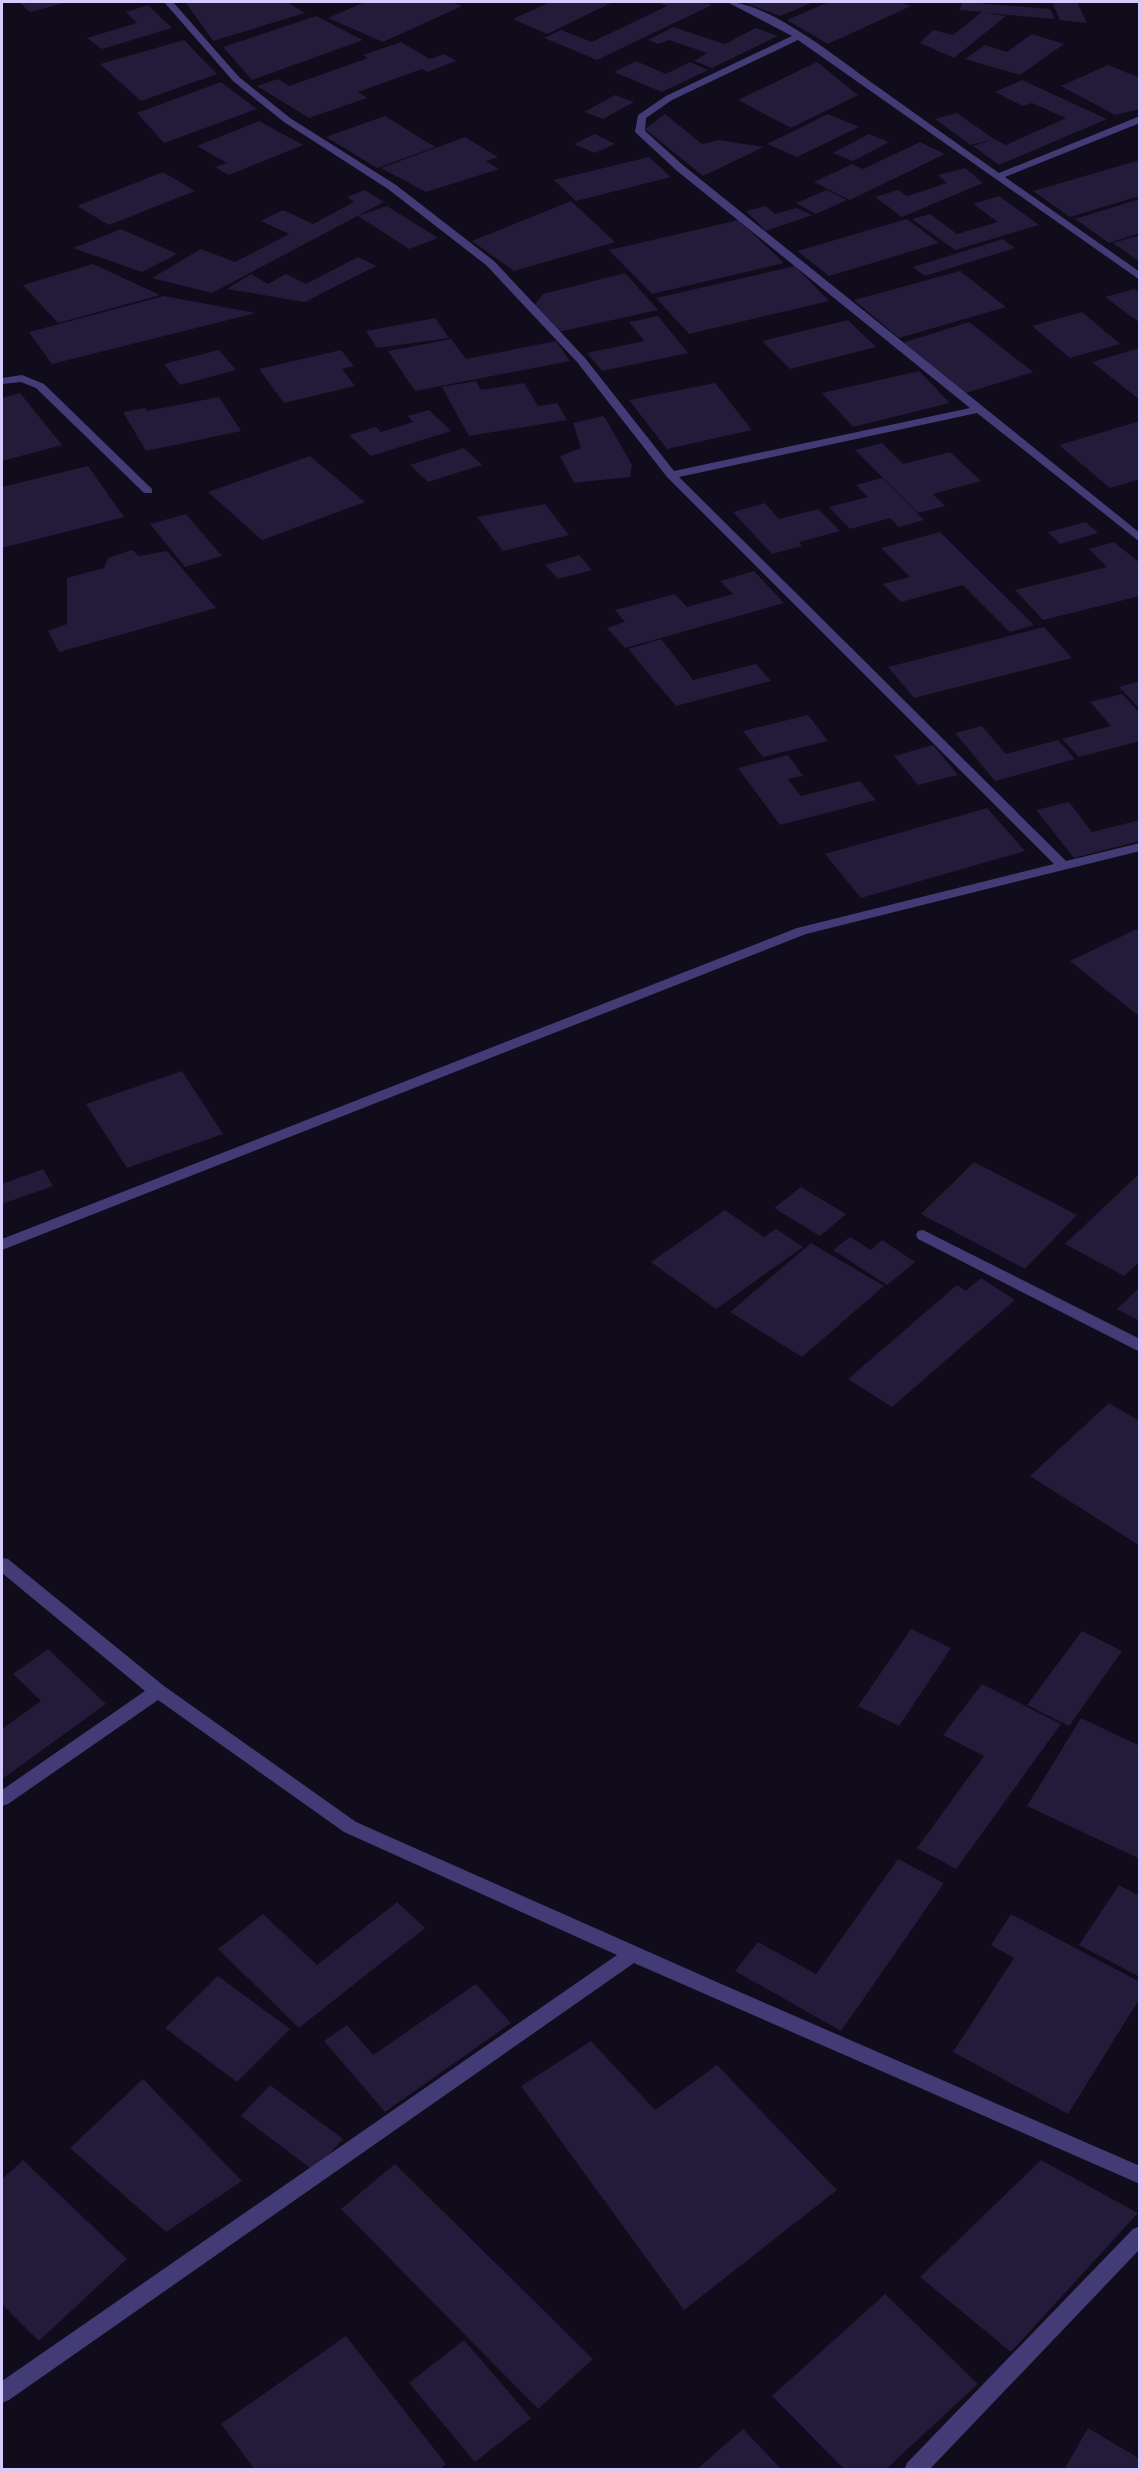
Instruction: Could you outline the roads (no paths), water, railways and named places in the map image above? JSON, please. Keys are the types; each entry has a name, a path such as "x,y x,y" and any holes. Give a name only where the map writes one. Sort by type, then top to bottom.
{"street":[{"path":"168,2 236,79 287,120 392,186 490,262 581,360 671,475 1062,865"},
{"path":"731,2 763,15 799,36 1140,277"},
{"path":"799,36 669,98 641,117 640,132 680,168 1140,539"},
{"path":"999,176 1140,118"},
{"path":"2,381 22,378 40,386 148,491"},
{"path":"671,475 979,409"},
{"path":"2,1245 802,930 1140,847"},
{"path":"923,1235 1140,1346"},
{"path":"2,1564 158,1691 351,1827 1140,2175"},
{"path":"2,1799 158,1691"},
{"path":"2,2393 634,1953"},
{"path":"914,2469 1140,2235"}]}
